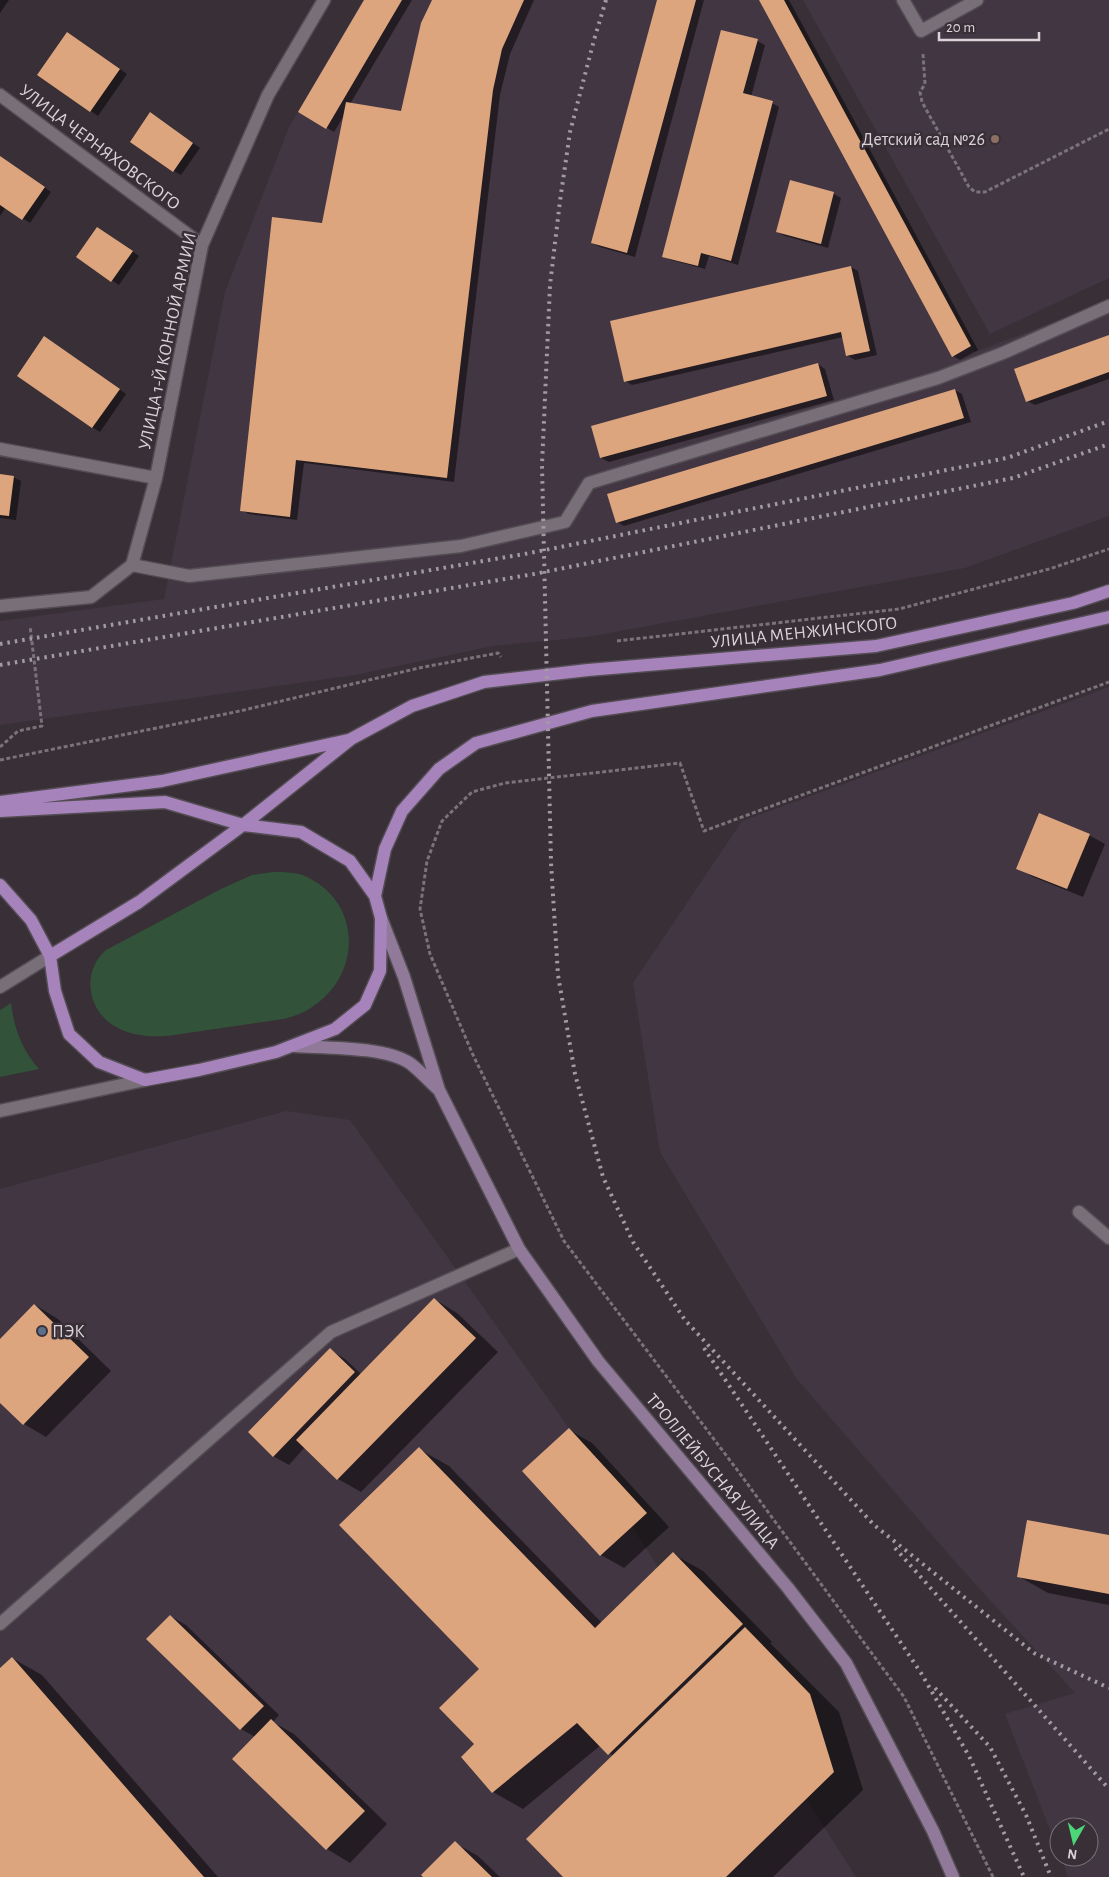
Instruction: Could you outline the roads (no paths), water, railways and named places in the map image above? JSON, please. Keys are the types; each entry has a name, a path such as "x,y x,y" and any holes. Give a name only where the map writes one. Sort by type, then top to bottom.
{"main road":[{"name":"УЛИЦА МЕНЖИНСКОГО","path":"350,739 412,706 484,682 588,670 876,646 1073,603 1109,591"},
{"path":"375,896 385,849 402,811 439,769 476,743 592,712 880,670 1109,617"},
{"path":"0,802 162,781 350,739"},
{"path":"50,956 138,902 243,825 350,739"},
{"path":"0,812 165,802 243,825 301,832 350,860 375,896 381,918 380,971 365,1006 335,1029 276,1052 199,1070 145,1080 99,1062 69,1034 55,991 50,956 31,920 0,885"},
{"name":"ТРОЛЛЕЙБУСНАЯ УЛИЦА","path":"381,918 404,977 439,1090 519,1249 598,1361 788,1588 846,1663 934,1830 954,1877"},
{"name":"ТРОЛЛЕЙБУСНАЯ УЛИЦА","path":"294,1046 386,1054 409,1063 439,1090"}],"street":[{"name":"УЛИЦА 1-Й КОННОЙ АРМИИ","path":"132,565 156,478 202,245 268,95 324,0"},
{"path":"903,0 921,31 976,0"},
{"name":"УЛИЦА ЧЕРНЯХОВСКОГО","path":"0,95 202,245"},
{"path":"0,606 91,597 132,565 189,576 461,546 565,522 589,483 938,378 1003,353 1109,306"},
{"path":"0,449 156,478"},
{"path":"0,987 50,956"},
{"path":"0,1111 145,1080"},
{"path":"1079,1212 1109,1238"},
{"path":"0,1624 331,1332 519,1249"}],"railway":[{"path":"606,0 570,132 560,201 550,285 542,465 551,863 558,975 575,1074 603,1177 633,1242 685,1320 874,1525 1034,1653 1109,1688"},
{"path":"0,644 530,553 1007,458 1109,421"},
{"path":"0,665 534,574 1013,478 1109,444"},
{"path":"704,1348 921,1673 969,1756 1024,1877"},
{"path":"895,1548 1109,1789"},
{"path":"935,1688 990,1747 1026,1815 1051,1877"}],"place":[{"name":"Детский сад №26","path":"995,139"},
{"name":"ПЭК","path":"42,1331"}]}
